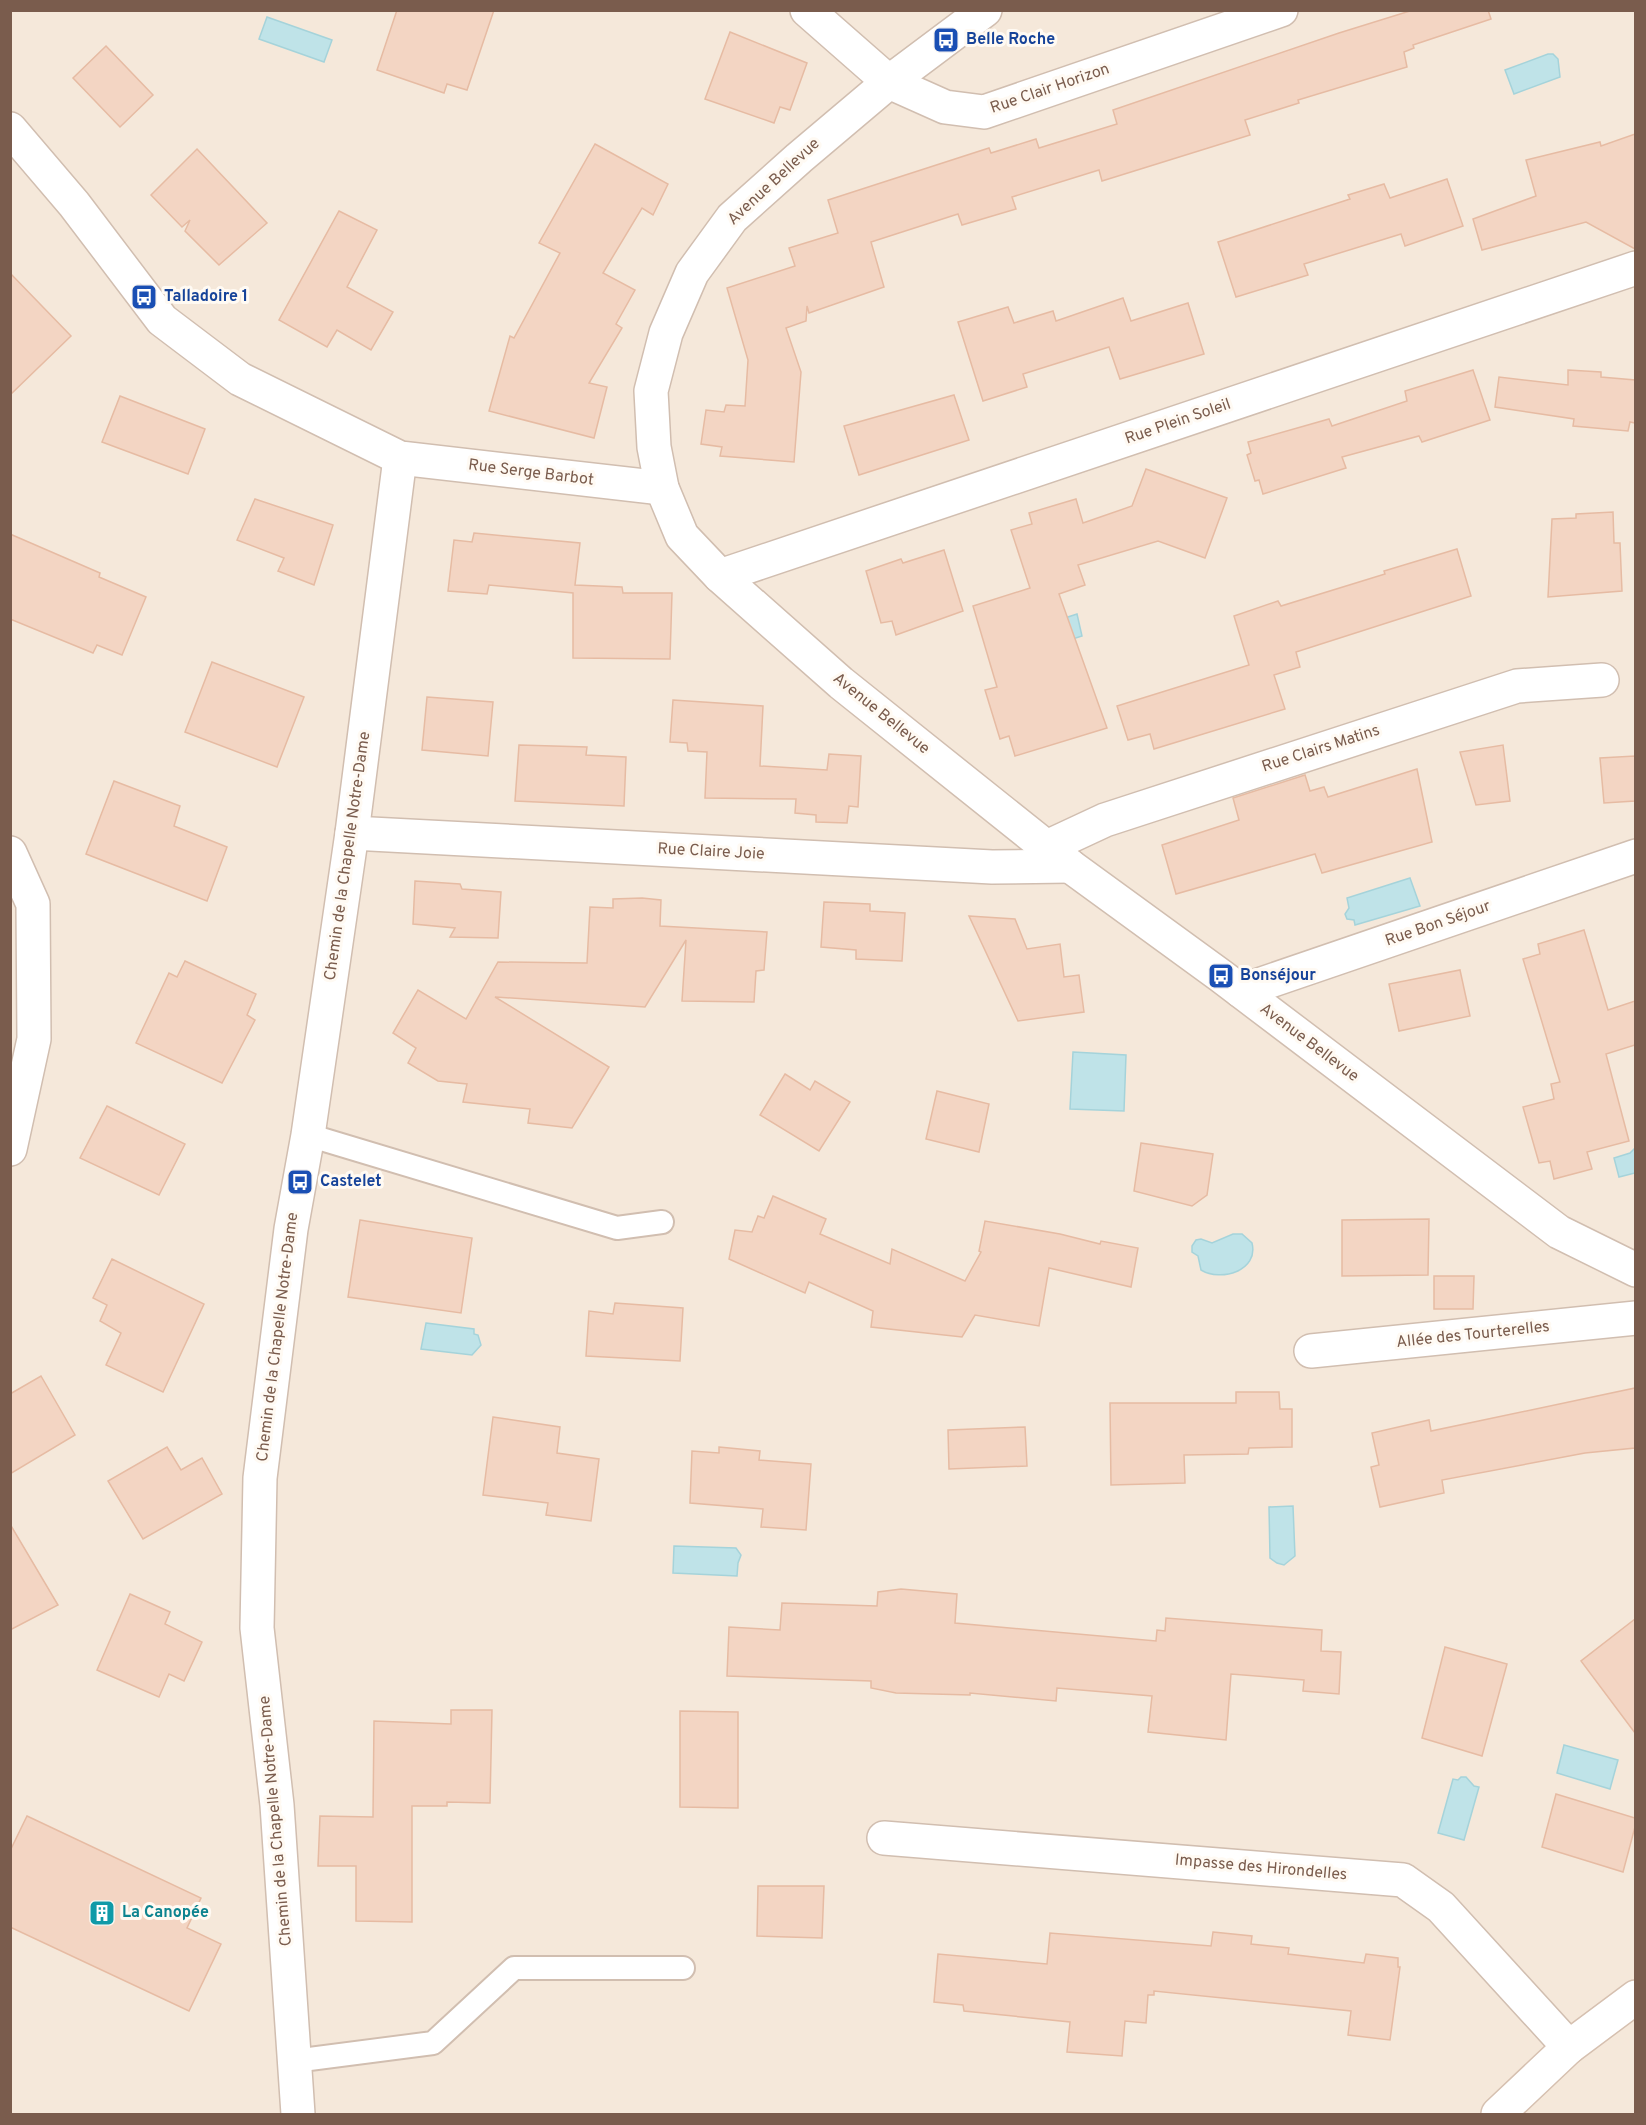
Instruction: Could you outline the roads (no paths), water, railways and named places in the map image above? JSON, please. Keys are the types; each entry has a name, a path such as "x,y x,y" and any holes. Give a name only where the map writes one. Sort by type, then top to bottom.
{"street":[{"name":"Rue Clair Horizon","path":"807,10 889,82 945,107 984,112 1281,10"},
{"name":"Avenue Bellevue","path":"986,10 889,82 799,158 732,218 692,273 666,333 651,391 654,447 662,488 682,536 720,576 841,683 1059,856 1242,991 1559,1232 1635,1270"},
{"name":"Rue Serge Barbot","path":"10,129 74,204 162,320 240,379 400,458 662,488"},
{"name":"Rue Plein Soleil","path":"720,576 1635,268"},
{"name":"Chemin de la Chapelle Notre-Dame","path":"298,2115 277,1805 257,1628 260,1478 291,1228 309,1135 352,833 400,458"},
{"name":"Rue Clairs Matins","path":"1059,856 1105,819 1517,686 1602,680"},
{"name":"Rue Claire Joie","path":"352,833 992,867 1059,856"},
{"path":"10,853 33,904 34,1039 10,1149"},
{"name":"Rue Bon Séjour","path":"1242,991 1635,856"},
{"name":"Allée des Tourterelles","path":"1311,1351 1635,1318"},
{"name":"Impasse des Hirondelles","path":"884,1838 1403,1880 1441,1907 1569,2047"},
{"path":"1498,2115 1569,2047 1635,1997"}],"lane":[{"path":"309,1135 617,1228 662,1222"},
{"path":"294,2061 433,2043 514,1968 683,1968"}],"water":[{"path":"267,17 332,40 324,62 259,39"},
{"path":"1553,54 1558,59 1560,77 1514,94 1505,70"},
{"path":"1077,614 1082,636 1035,651 1065,618"},
{"path":"1410,878 1420,906 1355,925 1354,920 1347,919 1345,914 1349,908 1347,898"},
{"path":"1073,1052 1126,1055 1124,1111 1070,1109"},
{"path":"1635,1148 1635,1173 1619,1177 1614,1158 1630,1153"},
{"path":"1233,1234 1242,1234 1252,1243 1253,1253 1250,1261 1237,1272 1228,1274 1218,1275 1201,1270 1198,1256 1192,1252 1192,1246 1196,1240 1201,1239 1212,1243"},
{"path":"426,1323 474,1329 474,1334 478,1335 481,1345 472,1355 421,1349"},
{"path":"1293,1506 1295,1556 1284,1565 1270,1558 1269,1507"},
{"path":"674,1546 736,1548 741,1555 737,1576 673,1573"},
{"path":"1564,1745 1618,1760 1610,1789 1557,1773"},
{"path":"1466,1777 1474,1786 1479,1787 1464,1840 1438,1833 1453,1779 1458,1780"}],"place":[{"name":"Belle Roche","path":"946,40"},
{"name":"Talladoire 1","path":"144,297"},
{"name":"Bonséjour","path":"1221,976"},
{"name":"Castelet","path":"300,1182"},
{"name":"La Canopée","path":"102,1913"}]}
